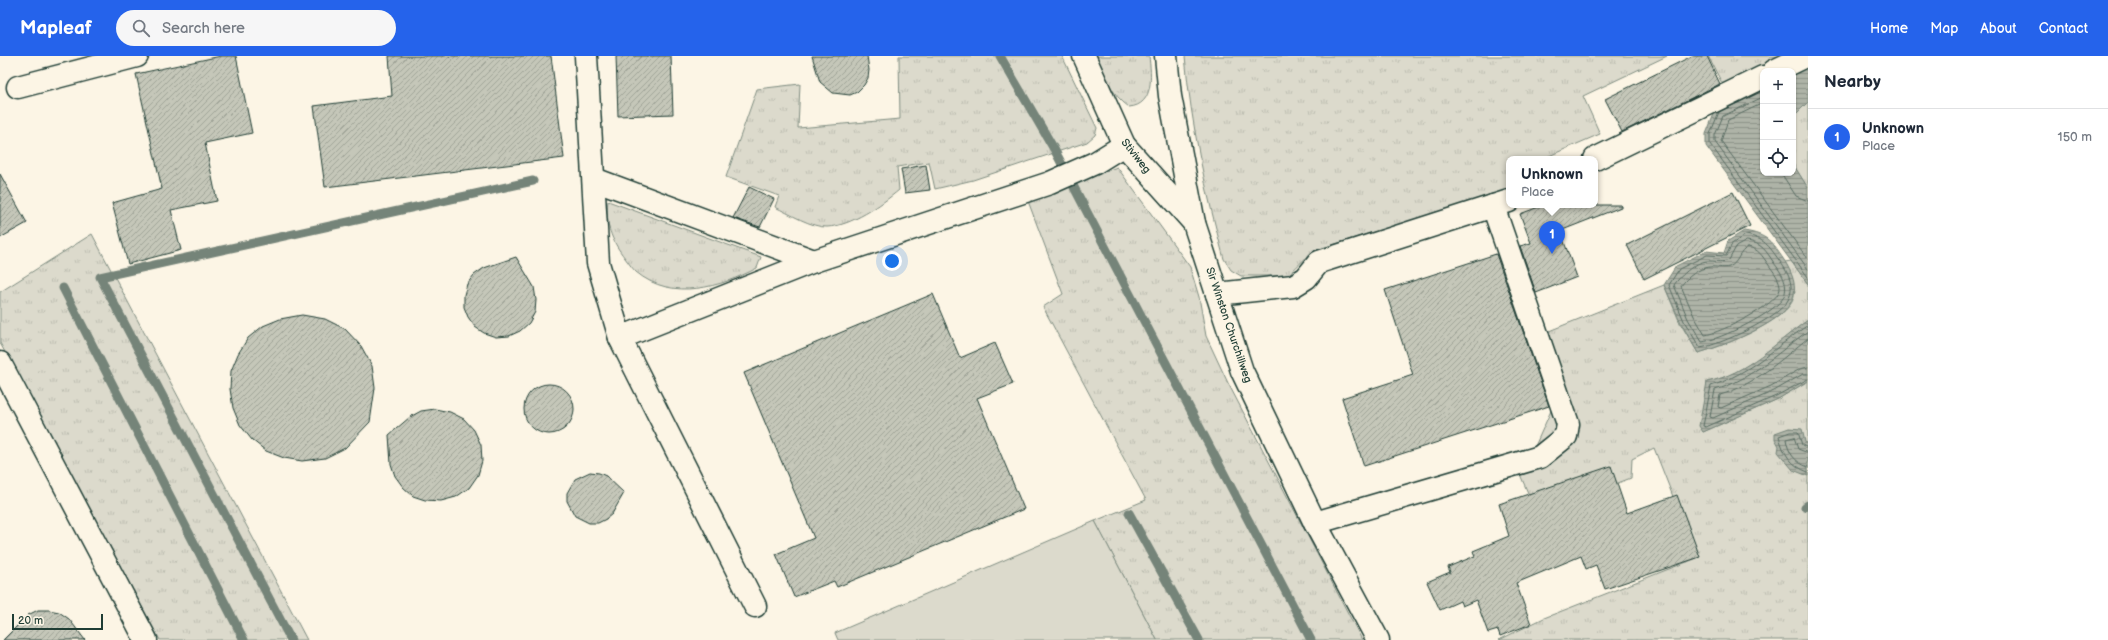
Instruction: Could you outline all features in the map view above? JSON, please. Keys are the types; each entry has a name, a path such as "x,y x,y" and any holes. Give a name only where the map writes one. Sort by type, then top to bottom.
{"street":[{"path":"18,87 137,56"},
{"path":"586,56 598,263 620,338 755,606"},
{"name":"Stiviweg","path":"1084,56 1124,145 1194,223"},
{"name":"Sir Winston Churchillweg","path":"1166,56 1170,96 1194,223 1242,371 1315,523 1378,640"},
{"path":"1780,68 1805,56"},
{"path":"1598,158 1760,78"},
{"path":"620,338 814,261 1050,183 1095,163 1124,145"},
{"path":"594,179 814,261"},
{"path":"1217,294 1293,286 1306,278 1319,262 1501,204 1568,424 1566,436 1540,458 1315,523"},
{"path":"0,363 146,640"}],"green space":[{"path":"899,56 1062,56 1097,128 1095,135 1087,142 973,180 935,189 929,162 897,167 899,190 865,214 836,226 821,227 808,223 775,207 779,196 726,177 757,89 800,84 798,128 900,119"},
{"path":"1094,56 1149,56 1150,88 1143,101 1137,105 1129,107 1123,102 1108,84"},
{"path":"1185,56 1667,56 1583,96 1600,134 1549,156 1506,156 1506,191 1313,251 1287,276 1241,276 1231,270 1224,259 1205,184 1195,133"},
{"path":"1708,56 1786,56 1760,68 1724,87"},
{"path":"1808,102 1808,188 1796,169 1796,114"},
{"path":"1117,167 1190,267 1199,297 1206,336 1228,383 1362,640 1157,640 1095,521 1146,500 1043,307 1063,294 1028,201"},
{"path":"608,201 761,257 757,268 728,281 712,286 696,288 681,289 665,287 650,281 636,272 616,245 608,224"},
{"path":"92,234 307,640 160,640 0,343 0,292"},
{"path":"1791,261 1808,284 1808,320 1773,348 1748,365 1722,378 1707,382 1703,432 1778,399 1808,381 1808,640 1499,640 1544,618 1697,558 1654,448 1632,459 1631,478 1537,514 1516,465 1536,444 1554,404 1555,354 1549,331 1664,285 1680,323 1698,353 1721,346 1749,334 1785,310 1792,302 1794,297 1794,287 1785,262"},
{"path":"1095,521 1157,640 838,640 835,633"}],"water":[{"path":"1804,69 1808,72 1808,102 1796,114 1796,104 1796,71"},
{"path":"1760,88 1760,176 1796,176 1796,169 1808,188 1808,284 1706,146 1706,134 1716,109"},
{"path":"1744,231 1764,237 1780,253 1793,280 1794,295 1787,309 1765,325 1735,340 1698,353 1681,323 1664,285 1676,266 1706,251 1724,253 1728,241"},
{"path":"1808,320 1808,381 1778,399 1703,432 1699,426 1707,382 1722,378 1748,365"},
{"path":"1789,428 1802,429 1805,442 1808,446 1808,476 1793,470 1778,452 1779,446 1775,439 1775,433"}],"building":[{"path":"221,56 236,56 252,133 205,143 217,201 171,210 181,250 128,264 112,203 162,189 136,74"},
{"path":"389,56 551,56 564,158 325,187 314,106 392,96"},
{"path":"616,56 671,56 673,114 618,116"},
{"path":"812,56 867,56 869,70 868,78 857,92 850,95 833,93 820,82"},
{"path":"1692,56 1707,56 1720,84 1622,132 1605,99"},
{"path":"926,165 930,190 905,193 901,169"},
{"path":"0,174 27,223 0,238"},
{"path":"749,187 774,199 760,227 733,218"},
{"path":"1733,192 1750,226 1644,279 1627,245"},
{"path":"1598,205 1621,205 1621,207 1560,231 1577,277 1536,293 1520,246 1531,243 1520,214 1536,208 1598,208"},
{"path":"1496,254 1549,406 1364,466 1342,398 1413,375 1385,290"},
{"path":"516,257 534,287 536,300 535,312 529,323 520,331 509,336 496,337 484,333 475,327 468,317 464,307 464,295 467,284 474,275 484,268"},
{"path":"933,294 960,358 995,343 1013,384 977,398 1024,509 837,587 834,581 794,597 776,554 814,538 744,373"},
{"path":"302,315 325,319 345,329 361,346 372,366 375,388 370,422 345,448 325,458 302,461 284,458 266,451 252,440 240,425 233,408 230,389 231,371 238,354 248,338 263,326 280,319"},
{"path":"554,384 559,385 567,391 573,399 573,419 567,427 559,433 544,434 539,433 531,427 525,419 524,404 525,399 531,391 539,385"},
{"path":"435,409 450,412 464,419 474,430 481,445 482,461 478,475 469,488 456,497 441,501 425,500 413,496 403,487 395,476 391,464 389,435 410,417 421,411"},
{"path":"1611,466 1627,513 1677,495 1700,557 1605,589 1596,565 1586,569 1581,556 1516,583 1531,624 1500,636 1498,630 1488,633 1476,600 1462,606 1460,601 1440,610 1427,582 1450,572 1448,567 1475,556 1473,551 1509,536 1499,504"},
{"path":"590,472 599,473 606,476 624,493 612,514 598,523 589,523 575,516 567,501 567,493 575,479"},
{"path":"38,610 59,612 69,619 85,640 3,640 28,615"}],"waterway":[{"path":"1000,56 1054,149 1311,640"},
{"path":"291,640 100,277 533,181"},
{"path":"63,288 244,640"},
{"path":"1129,513 1199,640"}],"place":[{"name":"Unknown","path":"1552,254"}]}
